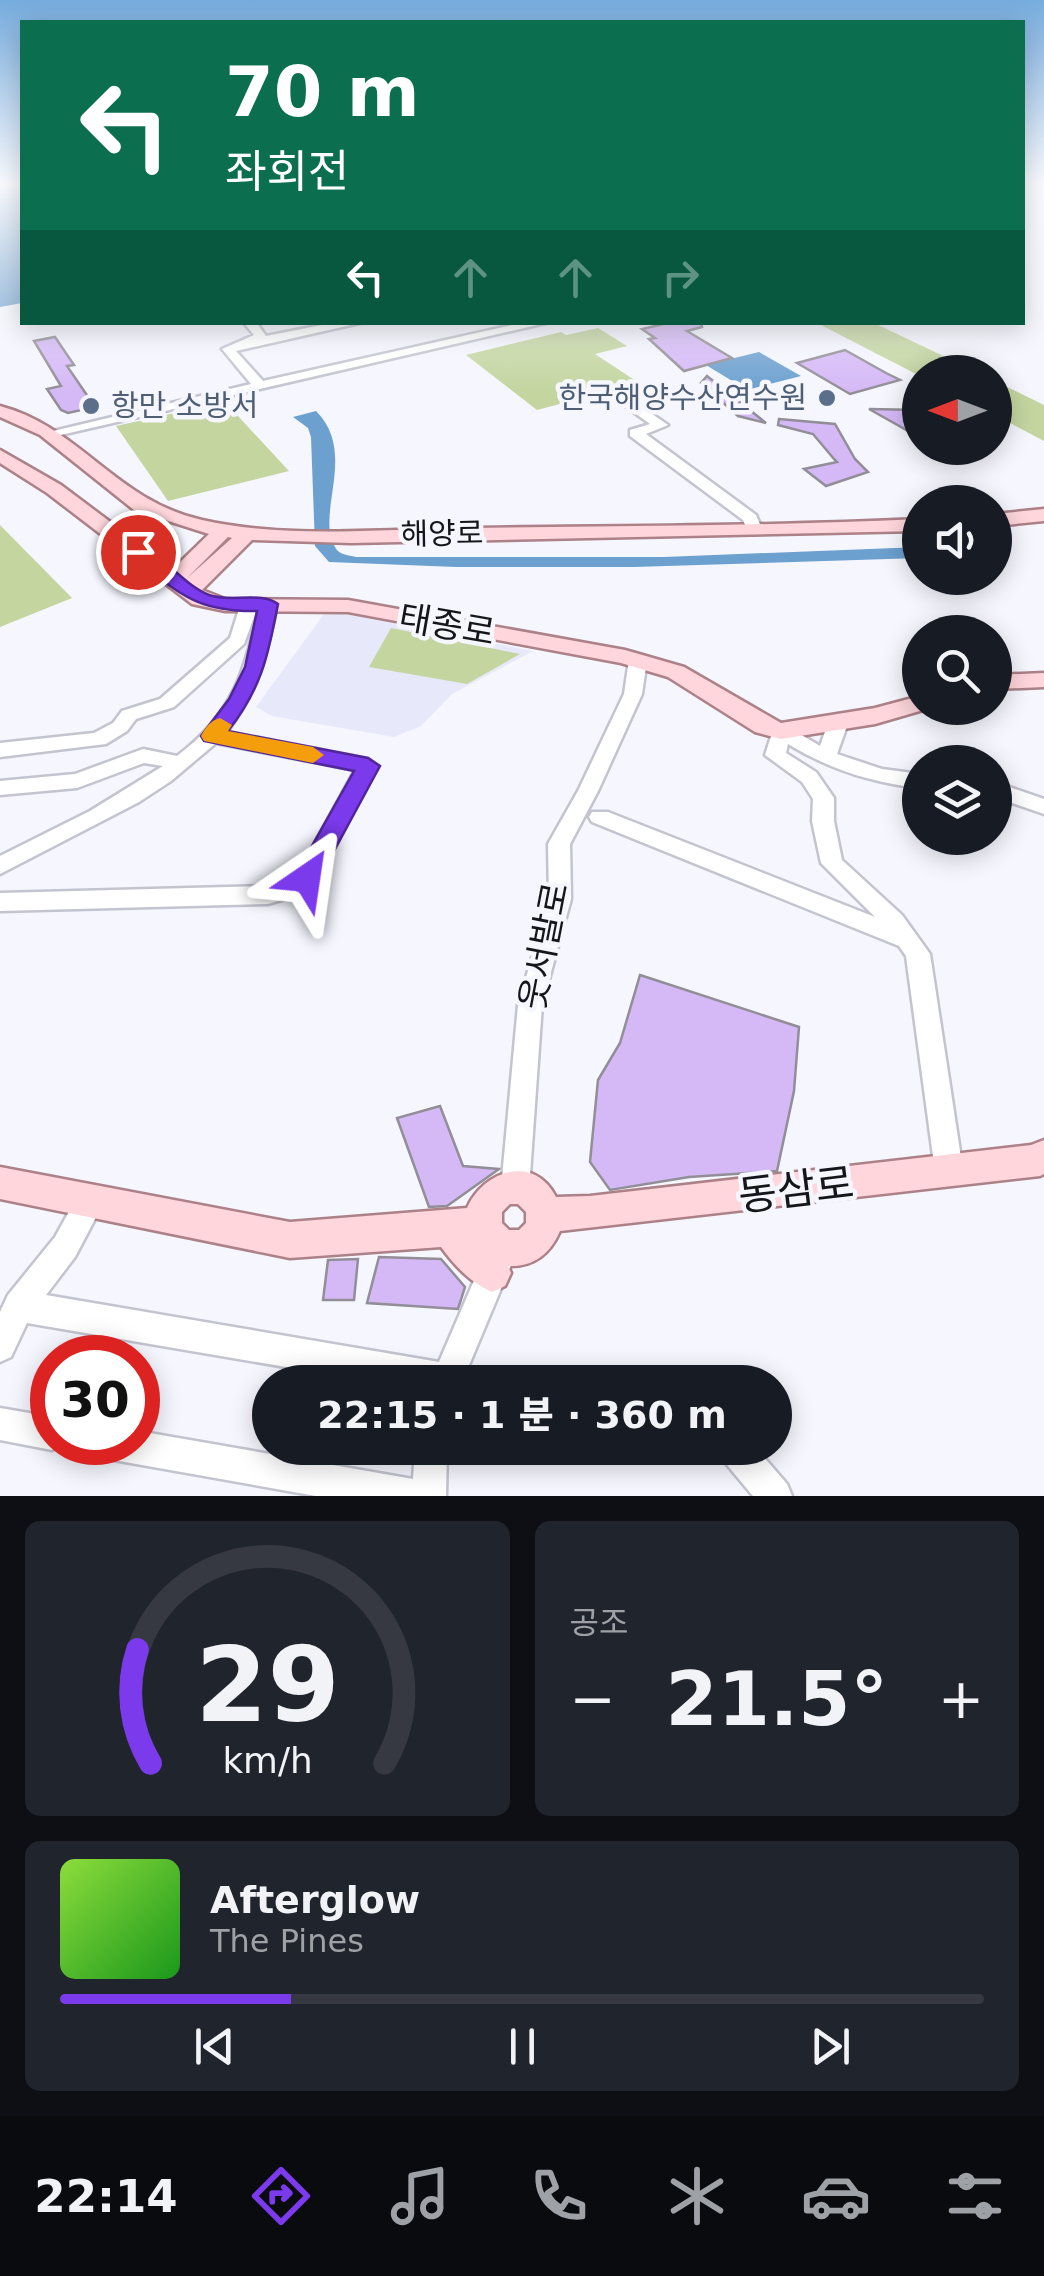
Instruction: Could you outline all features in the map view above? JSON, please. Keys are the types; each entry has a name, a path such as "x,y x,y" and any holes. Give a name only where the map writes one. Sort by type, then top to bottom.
{"main road":[{"name":"해양로","path":"0,411 34,421 52,432 120,493 162,515 225,529 280,535 902,526"},
{"name":"태종로","path":"0,454 54,489 180,586 225,605 348,606 638,660 676,672 764,726 781,731"},
{"path":"1012,518 1044,514"},
{"path":"225,529 210,557 219,589 226,598 253,605"},
{"path":"180,586 210,557 249,532"},
{"path":"138,552 167,560 210,557"},
{"path":"1012,681 1044,680"},
{"path":"781,731 902,708"},
{"name":"동삼로","path":"545,1214 609,1211 949,1171 1043,1165"},
{"path":"0,1183 290,1240 482,1243 522,1248 538,1238 545,1214 532,1193 515,1189 491,1198 482,1243"}],"street":[{"path":"251,325 258,338"},
{"path":"259,385 228,349 258,338 278,339 344,325"},
{"path":"52,432 530,325"},
{"path":"626,400 661,425 635,432 750,518 754,530"},
{"path":"0,866 180,763 212,736 239,702 255,667 253,605"},
{"path":"0,750 99,739 120,727 129,716 167,702 238,640 253,605"},
{"name":"웃서발로","path":"515,1189 530,1005 560,899 560,844 633,694 638,660"},
{"path":"826,758 838,723"},
{"path":"902,778 868,775 826,758 781,731 775,756 809,778 824,798 823,821 832,862 894,920 918,954 949,1171"},
{"path":"0,902 256,896 282,892 307,878 368,766 212,736"},
{"path":"0,788 77,781 143,756 180,763"},
{"path":"1012,795 1044,807"},
{"path":"600,817 908,940"},
{"path":"0,1346 19,1306 66,1248 91,1200"},
{"path":"451,1365 482,1243"},
{"path":"19,1306 356,1365"},
{"path":"0,1424 30,1429"},
{"path":"160,1451 412,1496"},
{"path":"429,1496 431,1465"},
{"path":"749,1465 775,1496"}],"shaded area":[{"path":"340,613 533,651 452,694 421,726 394,737 272,716 256,707 324,614"}],"green space":[{"path":"821,325 878,325 941,355 902,355 902,367"},
{"path":"598,328 627,346 595,354 639,383 537,410 466,355 561,332 566,335"},
{"path":"1012,389 1044,405 1044,441 1012,424"},
{"path":"225,402 289,471 168,501 116,426"},
{"path":"0,525 72,598 0,627"},
{"path":"391,628 520,654 467,684 369,667"}],"water":[{"path":"0,253 20,253 20,303 0,307"},
{"path":"759,352 801,376 747,390 706,365"},
{"path":"316,411 328,428 335,464 330,533 337,550 347,555 664,557 902,548 902,559 634,567 329,562 315,546 311,437 308,428 293,417"}],"building":[{"path":"702,325 687,331 732,358 684,371 642,329"},
{"path":"55,337 74,365 67,366 95,407 68,413 61,410 47,389 61,386 34,341"},
{"path":"845,350 900,380 850,394 797,363"},
{"path":"707,376 766,423 738,416 701,383"},
{"path":"869,409 902,410 901,427"},
{"path":"779,419 835,424 855,459 868,472 826,486 804,469 837,462 813,434 778,425"},
{"path":"640,975 799,1027 794,1091 777,1171 689,1177 610,1190 590,1162 598,1080 620,1043"},
{"path":"440,1106 463,1166 499,1169 447,1206 429,1207 397,1118"},
{"path":"379,1257 441,1259 465,1287 458,1309 367,1303"},
{"path":"358,1259 354,1300 323,1300 328,1260"}],"slow traffic":[{"path":"220,725 212,736 313,755"}],"place":[{"name":"한국해양수산연수원","path":"827,398"},
{"name":"항만 소방서","path":"91,406"}],"route":[{"path":"138,552 172,581 200,598 225,605 268,604 255,667 239,702 212,736 368,766 307,878"}]}
